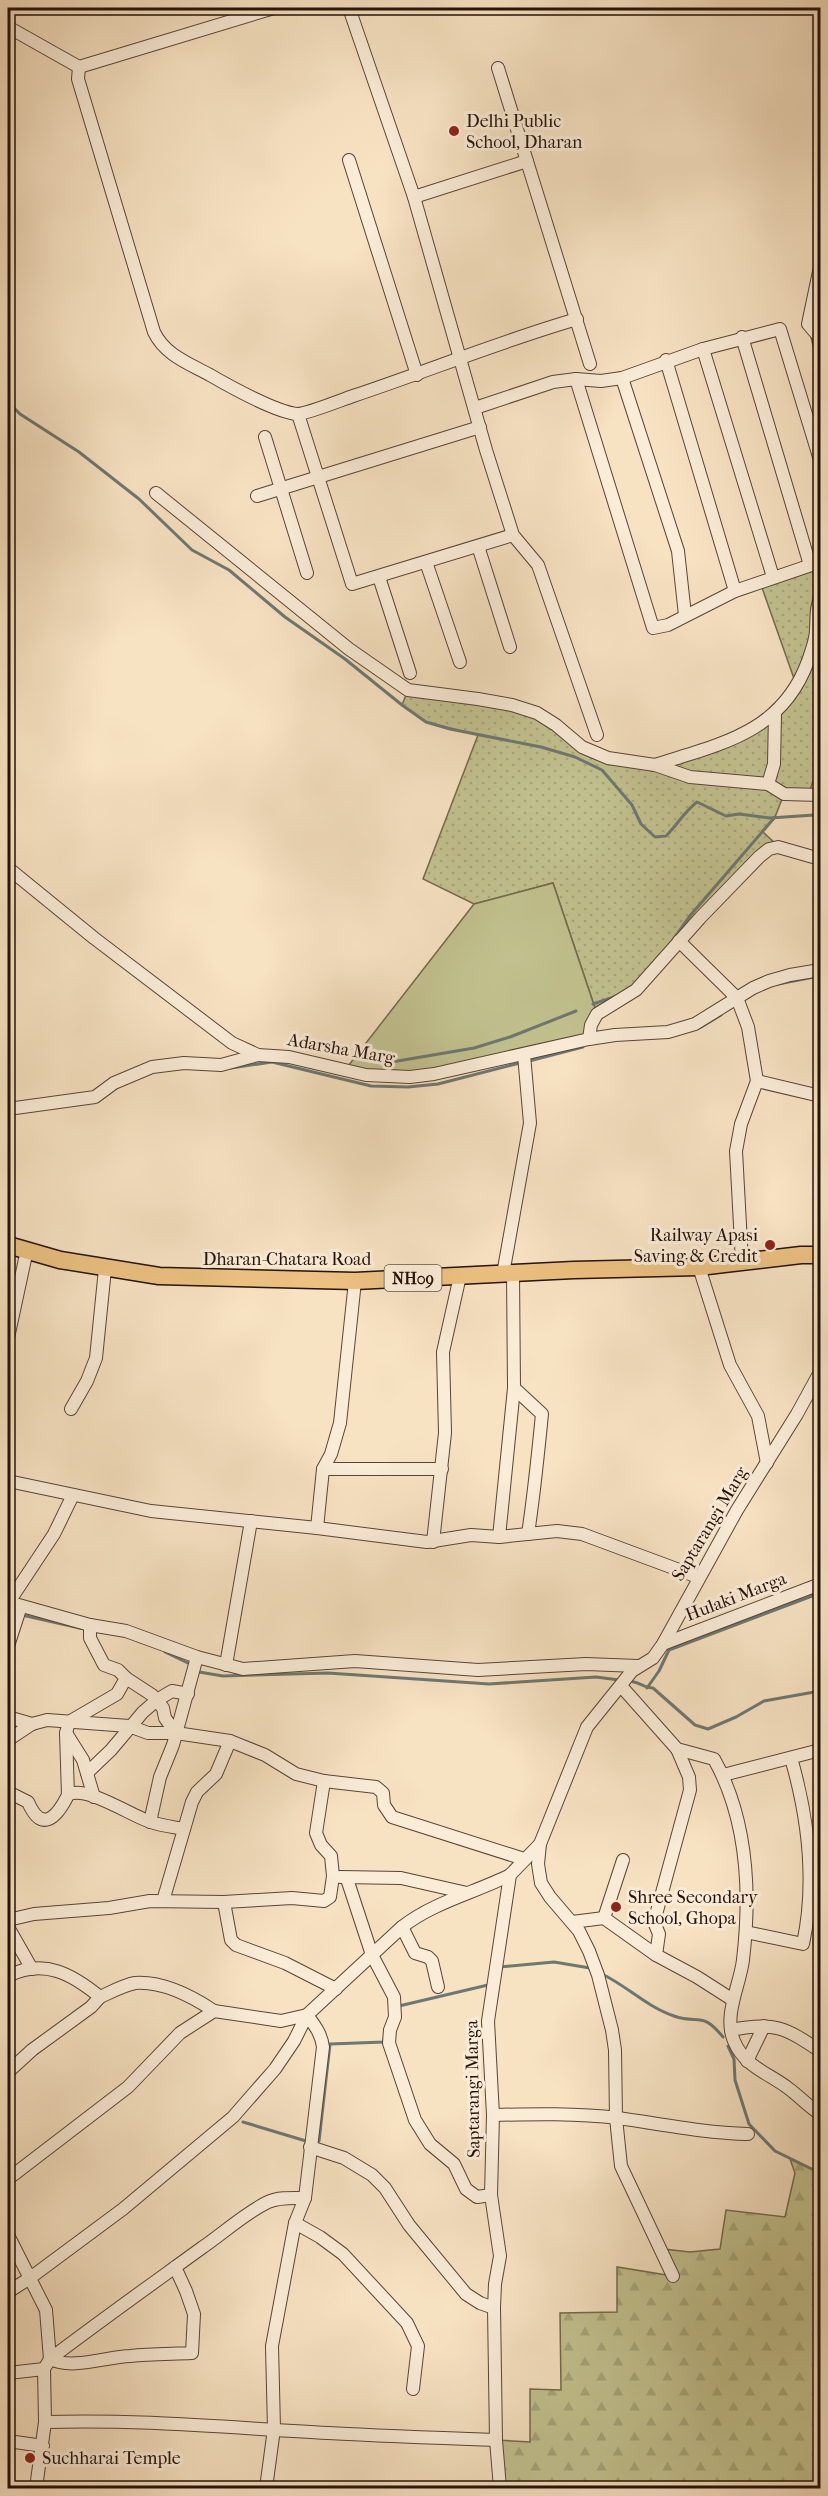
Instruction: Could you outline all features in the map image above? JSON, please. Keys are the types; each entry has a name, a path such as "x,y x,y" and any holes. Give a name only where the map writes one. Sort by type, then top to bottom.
{"main road":[{"name":"Dharan-Chatara Road","path":"8,1245 60,1260 105,1269 199,1278 355,1281 699,1267 801,1255 820,1255"}],"street":[{"path":"8,27 78,67 274,8"},
{"path":"349,8 414,196 513,535 538,565 597,735"},
{"path":"78,67 78,79 154,332 160,345 170,353 222,382 276,407 298,414 417,375 542,329 577,320"},
{"path":"498,68 590,364"},
{"path":"349,160 417,375"},
{"path":"414,196 527,161"},
{"path":"820,267 808,324 820,338"},
{"path":"475,408 553,382 622,378 666,360 742,337 780,329 820,460"},
{"path":"576,379 653,628 668,625 735,591 815,564 742,337"},
{"path":"703,349 773,577"},
{"path":"666,360 735,591"},
{"path":"622,378 678,551 685,615"},
{"path":"298,414 352,585 513,535"},
{"path":"257,496 480,427"},
{"path":"265,437 307,573"},
{"path":"156,493 349,649 408,690 512,705 537,713 556,725 582,747 608,758 655,765 690,777 768,784 784,794 820,795"},
{"path":"478,546 510,647"},
{"path":"426,562 460,662"},
{"path":"379,577 410,673"},
{"path":"655,765 730,741 753,730 775,714 797,687 808,660 816,631 816,609 820,598"},
{"path":"768,784 774,764 775,714"},
{"path":"589,1039 591,1025 597,1014 636,990 730,886 769,849 778,846 820,859"},
{"name":"Adarsha Marg","path":"8,868 211,1029 232,1043 258,1055 289,1057 366,1075 387,1077 434,1074 589,1039 668,1032 695,1024 769,981 820,970"},
{"path":"679,941 737,998 748,1027 757,1081 741,1124 736,1151 742,1262"},
{"path":"8,1109 60,1104 95,1097 114,1083 153,1066 184,1063 221,1065 258,1055"},
{"path":"499,1537 514,1388 508,1273 531,1123 524,1055"},
{"path":"757,1081 820,1094"},
{"path":"8,1338 27,1251"},
{"path":"699,1267 730,1365 758,1416 767,1463"},
{"path":"71,1409 87,1381 96,1358 105,1269"},
{"path":"433,1542 445,1433 443,1352 459,1276"},
{"path":"317,1528 323,1469 331,1454 340,1423 355,1281"},
{"name":"Saptarangi Marg","path":"629,1676 653,1658 663,1644 698,1577 820,1372"},
{"path":"514,1388 542,1414 537,1475 528,1534"},
{"path":"323,1469 442,1469"},
{"path":"8,1481 151,1511 433,1542 471,1535 499,1537 557,1531 582,1534 698,1577"},
{"path":"8,1646 12,1603 54,1533 73,1494"},
{"path":"226,1665 251,1521"},
{"name":"Hulaki Marga","path":"663,1644 820,1584"},
{"path":"12,1603 90,1625 126,1631 197,1657 243,1669 355,1661 478,1670 586,1665 629,1676 677,1749 689,1777 690,1790 654,1922 659,1934 656,1955"},
{"path":"90,1625 90,1638 104,1665 118,1670 152,1695 163,1708 165,1718 176,1734"},
{"path":"150,1822 160,1777 176,1734 197,1657"},
{"path":"629,1676 587,1727 540,1844 538,1864 541,1882 550,1897 572,1922 597,1970 615,2050 616,2118 624,2177 647,2218 673,2276"},
{"path":"67,1727 117,1694 126,1678"},
{"path":"87,1773 111,1750 129,1726 157,1700 172,1691 188,1694"},
{"path":"8,1717 32,1724"},
{"path":"8,1740 32,1724 46,1720 67,1727 129,1726 148,1733 230,1741 265,1755 296,1774 324,1781 376,1787 383,1793 384,1806 392,1817 524,1859"},
{"path":"67,1727 83,1760 94,1797"},
{"path":"8,1792 28,1802 35,1816 49,1819 56,1816 68,1795 67,1727"},
{"path":"163,1901 192,1802 197,1792 216,1774 230,1741"},
{"path":"677,1749 714,1759 723,1775 740,1827 745,1859 746,1932 733,2000 731,2030 736,2046 747,2061 820,2114"},
{"path":"723,1775 820,1750"},
{"path":"746,1932 803,1944 809,1915 809,1863 805,1819 791,1758"},
{"path":"8,1920 34,1914 163,1901 224,1902 292,1898 324,1901 330,1897 333,1876 331,1856 321,1845 316,1833 324,1781"},
{"path":"68,1795 77,1792 94,1797 150,1822 184,1829"},
{"path":"8,2292 123,2210 233,2117 275,2069 294,2041 306,2015 418,1914 510,1875 540,1844"},
{"path":"604,1918 623,1860"},
{"name":"Saptarangi Marga","path":"500,2488 496,2440 494,2308 500,2256 492,2195 493,2115 488,2021 510,1875"},
{"path":"333,1876 347,1879 401,1878 467,1893"},
{"path":"347,1879 372,1956 394,1997 396,2008 389,2043 415,2120 430,2144 454,2164 466,2189 477,2197 492,2195"},
{"path":"224,1902 231,1940 236,1945 285,1963 336,1989"},
{"path":"572,1922 604,1918 656,1955 733,2000"},
{"path":"8,1927 32,1969"},
{"path":"402,1928 415,1953 428,1957 432,1961 438,1987"},
{"path":"8,1976 32,1969 50,1969 68,1974 100,1997"},
{"path":"8,2072 32,2050 92,2007 100,1997 134,1983 154,1985 193,1997 214,2011 281,2021 306,2015"},
{"path":"8,2179 128,2087 180,2033 214,2011"},
{"path":"266,2488 274,2429 272,2346 295,2223 305,2198 323,2047 322,2036 306,2015"},
{"path":"731,2030 764,2026 793,2032 820,2051"},
{"path":"747,2061 764,2026"},
{"path":"493,2115 562,2114 616,2118 696,2130 748,2134"},
{"path":"310,2147 344,2158 372,2175 385,2188 409,2225 466,2294 494,2308"},
{"path":"47,2364 175,2267 268,2202 284,2198 305,2198"},
{"path":"295,2223 320,2237 343,2254 407,2323 418,2346 413,2390"},
{"path":"8,2235 46,2310 45,2422 36,2488"},
{"path":"8,2373 47,2364 128,2356 192,2353 194,2314 175,2267"},
{"path":"45,2422 108,2420 496,2440"},
{"path":"8,2440 43,2446"}],"green space":[{"path":"820,267 820,375 808,324"},
{"path":"820,562 820,776 815,775 809,793 784,794 775,817 762,831 778,846 769,849 636,990 597,1014 553,883 474,904 423,879 478,735 426,722 402,705 408,690 537,713 582,747 655,765 731,741 797,687 760,582"},
{"path":"553,883 597,1014 589,1039 434,1074 345,1070 474,904"},
{"path":"790,2159 820,2173 820,2488 501,2488 496,2440 530,2442 530,2389 561,2390 560,2313 617,2312 617,2267 673,2276 663,2249 690,2252 720,2249 726,2210 785,2217 795,2173"}],"waterway":[{"path":"8,402 20,414 79,452 139,499 192,550 229,570 285,617 345,659 426,722 541,747 575,757 602,770 632,805 641,824 655,837 666,836 697,802 726,816 739,814 770,818 814,815 820,817"},
{"path":"670,944 689,917 775,817"},
{"path":"778,984 819,976"},
{"path":"593,1004 617,996"},
{"path":"315,1047 386,1063 474,1048 510,1037 576,1011"},
{"path":"701,1027 721,1015"},
{"path":"529,1061 583,1047"},
{"path":"231,1068 272,1062 371,1086 408,1087 438,1084 520,1063"},
{"path":"647,1688 659,1671 669,1650 820,1593"},
{"path":"22,1615 84,1629"},
{"path":"165,1652 192,1665"},
{"path":"199,1672 223,1676 328,1673 489,1684 596,1677 619,1680"},
{"path":"628,1681 653,1688 695,1725 708,1729 764,1701 820,1691"},
{"path":"500,1967 554,1962 590,1968"},
{"path":"602,1974 664,2012 710,2024 723,2037"},
{"path":"399,2006 488,1985"},
{"path":"319,2141 330,2044 384,2042 384,2039"},
{"path":"728,2046 734,2059 735,2080 749,2124 775,2151 820,2173"},
{"path":"243,2122 306,2141"}],"place":[{"name":"Delhi Public School, Dharan","path":"454,131"},
{"name":"Railway Apasi Saving & Credit","path":"770,1245"},
{"name":"Shree Secondary School, Ghopa","path":"616,1907"},
{"name":"Suchharai Temple","path":"30,2458"}]}
